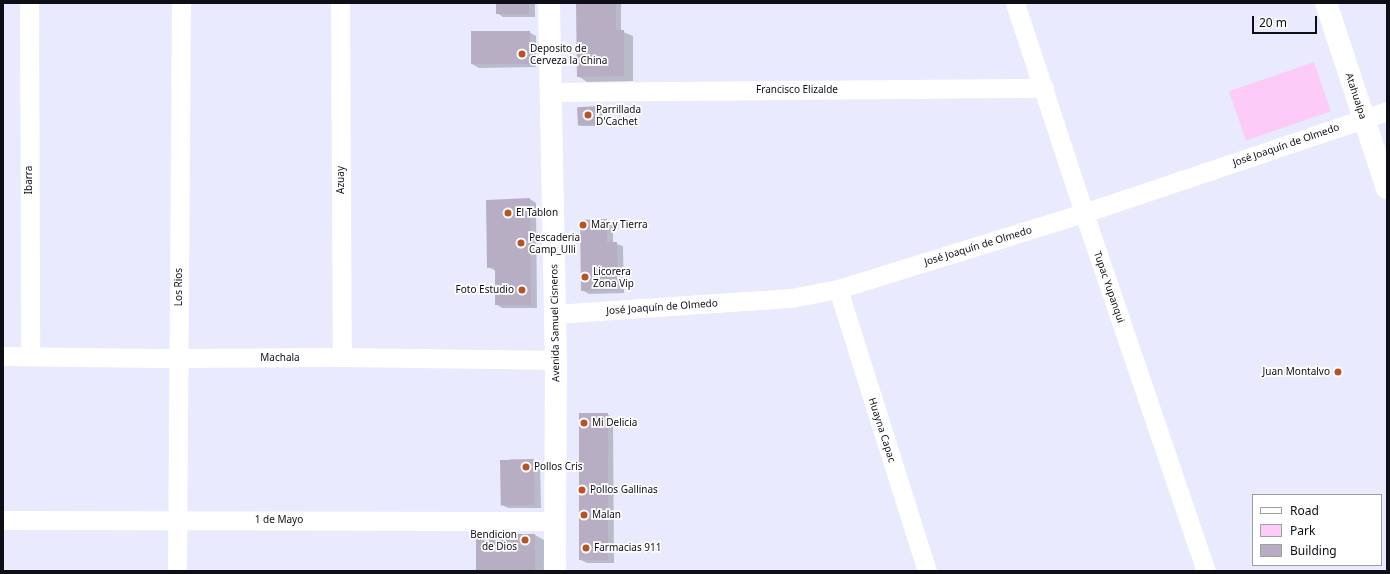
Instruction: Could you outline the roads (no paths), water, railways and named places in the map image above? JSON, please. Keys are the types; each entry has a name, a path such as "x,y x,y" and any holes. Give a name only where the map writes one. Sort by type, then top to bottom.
{"street":[{"name":"Ibarra","path":"29,3 30,356"},
{"name":"Los Rios","path":"177,571 181,3"},
{"name":"Azuay","path":"340,3 342,357"},
{"name":"Avenida Samuel Cisneros","path":"549,3 556,360 554,521 555,571"},
{"name":"Tupac Yupanqui","path":"1015,3 1084,214 1206,571"},
{"name":"Atahualpa","path":"1326,3 1387,188"},
{"name":"Francisco Elizalde","path":"550,92 1044,88"},
{"name":"José Joaquín de Olmedo","path":"555,314 791,298 838,289 1084,214 1387,111"},
{"name":"Huayna Capac","path":"838,289 927,571"},
{"name":"Machala","path":"3,356 179,358 342,357 556,360"},
{"name":"1 de Mayo","path":"3,520 554,521"}],"place":[{"name":"Deposito de Cerveza la China","path":"522,54"},
{"name":"Parrillada D'Cachet","path":"588,115"},
{"name":"El Tablon","path":"508,213"},
{"name":"Mar y Tierra","path":"583,225"},
{"name":"Pescaderia Camp_Ulli","path":"521,243"},
{"name":"Licorera Zona Vip","path":"585,277"},
{"name":"Foto Estudio","path":"522,290"},
{"name":"Juan Montalvo","path":"1338,372"},
{"name":"Mi Delicia","path":"584,423"},
{"name":"Pollos Cris","path":"526,467"},
{"name":"Pollos Gallinas","path":"582,490"},
{"name":"Malan","path":"584,515"},
{"name":"Bendicion de Dios","path":"525,540"},
{"name":"Farmacias 911","path":"586,548"}]}
